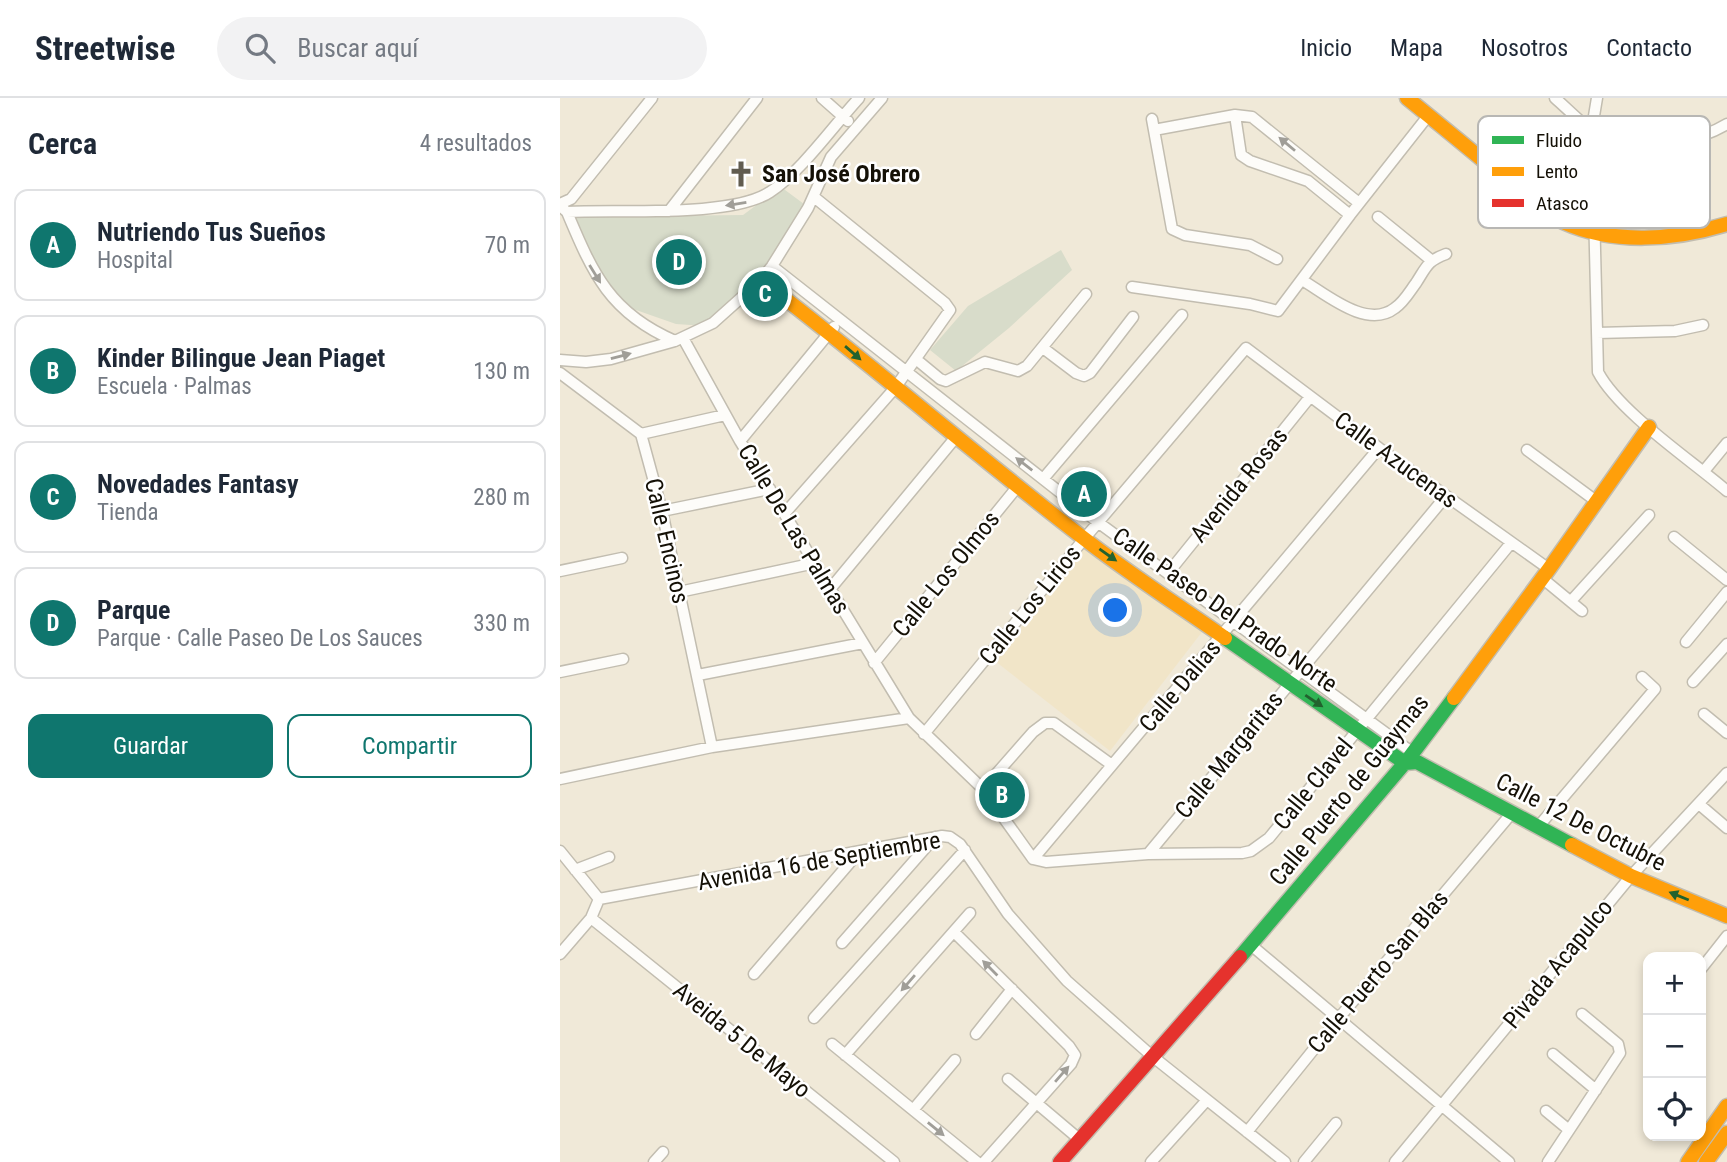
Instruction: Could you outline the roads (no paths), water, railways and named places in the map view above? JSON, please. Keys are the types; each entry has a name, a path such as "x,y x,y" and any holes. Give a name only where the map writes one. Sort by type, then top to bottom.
{"street":[{"path":"560,222 562,207 652,98"},
{"path":"669,211 757,98"},
{"path":"822,98 855,127"},
{"path":"562,207 669,211 744,203 770,193 813,151 859,98"},
{"path":"561,365 611,359 679,339 713,323 761,280 772,266 814,197 831,157 882,98"},
{"path":"1407,98 1478,156"},
{"path":"1555,98 1577,116"},
{"path":"1594,116 1597,98"},
{"path":"1236,115 1241,155 1250,161 1296,176 1314,186 1350,215"},
{"path":"1277,259 1250,246 1185,235 1172,229 1153,124 1248,116 1258,120 1359,204"},
{"path":"1132,288 1278,310 1428,116"},
{"path":"1710,132 1727,124"},
{"path":"1314,186 1323,174"},
{"path":"785,513 894,388 950,313 949,307 814,197"},
{"path":"562,207 592,269 614,300 650,329 679,339"},
{"path":"1378,217 1431,260"},
{"path":"1581,228 1596,234 1626,237 1685,235 1727,224"},
{"path":"1596,228 1596,363 1602,380 1649,427 1727,491"},
{"path":"1302,280 1356,311 1373,315 1387,313 1400,304 1431,260 1446,254"},
{"name":"Calle Paseo Del Prado Norte","path":"772,266 1099,523 1300,670 1362,725"},
{"name":"Calle Paseo Del Prado Norte","path":"761,280 1084,539 1289,683 1362,725 1412,759"},
{"path":"917,360 946,381 985,362 1018,371 1027,366 1043,348 1086,294"},
{"path":"1043,479 1182,315"},
{"path":"1043,348 1084,376 1090,373 1133,317"},
{"path":"740,441 839,320"},
{"path":"1597,333 1675,331 1703,325"},
{"name":"Calle De Las Palmas","path":"679,339 909,718 983,789 1033,859"},
{"name":"Calle Azucenas","path":"1246,348 1511,543 1582,611"},
{"name":"Calle Los Lirios","path":"925,734 1084,539 1246,348"},
{"path":"561,365 640,433 725,415"},
{"name":"Avenida Rosas","path":"1169,572 1310,397"},
{"name":"Calle Puerto de Guaymas","path":"1060,1162 1412,759 1649,427"},
{"name":"Calle Encinos","path":"640,433 662,511 712,747"},
{"path":"831,588 956,437"},
{"path":"1704,471 1727,443"},
{"name":"Calle Dalias","path":"1033,859 1379,448"},
{"path":"1527,450 1596,501"},
{"name":"Calle Los Olmos","path":"874,663 1018,486"},
{"path":"662,511 770,489"},
{"name":"Calle Margaritas","path":"1148,854 1446,496"},
{"path":"1571,601 1649,515"},
{"path":"1674,537 1727,580"},
{"name":"Calle Clavel","path":"1033,859 1046,862 1148,854 1251,851 1269,838 1511,543"},
{"path":"560,571 622,558"},
{"path":"679,592 815,563"},
{"path":"1686,642 1727,592"},
{"name":"Calle Los Olmos","path":"698,675 863,643"},
{"path":"1693,682 1727,644"},
{"path":"560,672 623,659"},
{"path":"1538,827 1656,689 1642,677"},
{"path":"1704,714 1727,733"},
{"path":"560,779 712,747 909,718"},
{"path":"983,789 1033,732 1045,723 1054,723 1112,765"},
{"name":"Calle 12 De Octubre","path":"1412,759 1630,876 1727,916"},
{"name":"Pivada Acapulco","path":"1395,1162 1630,876 1727,773"},
{"path":"1699,805 1727,828"},
{"name":"Calle Puerto San Blas","path":"1247,1132 1511,814"},
{"path":"842,943 935,837"},
{"name":"Avenida 16 de Septiembre","path":"599,900 935,837 950,837 965,850 1008,914 1068,981 1152,1056 1285,1162"},
{"path":"814,1018 965,850"},
{"path":"560,851 599,900 591,918 560,954"},
{"path":"754,974 859,852"},
{"path":"575,870 608,858"},
{"path":"845,1055 970,913"},
{"name":"Aveida 5 De Mayo","path":"591,918 894,1162"},
{"path":"954,932 1075,1055 1071,1064 985,1162"},
{"path":"1706,963 1727,936"},
{"path":"1251,945 1509,1162"},
{"path":"976,1034 1012,989"},
{"path":"1548,1162 1618,1058 1620,1048 1612,1038 1582,1014"},
{"path":"832,1044 977,1162"},
{"path":"1553,1054 1596,1090"},
{"path":"913,1110 955,1060"},
{"path":"1008,1079 1079,1139"},
{"path":"1151,1162 1207,1100"},
{"path":"1688,1162 1727,1106"},
{"path":"1546,1111 1569,1130"},
{"path":"1304,1162 1336,1123"},
{"path":"1706,1162 1727,1133"},
{"path":"654,1162 663,1152"}],"place":[{"name":"San José Obrero","path":"741,174"},
{"name":"Parque","path":"679,262"},
{"name":"Novedades Fantasy","path":"765,294"},
{"name":"Nutriendo Tus Sueños","path":"1084,494"},
{"name":"Kinder Bilingue Jean Piaget","path":"1002,795"}]}
